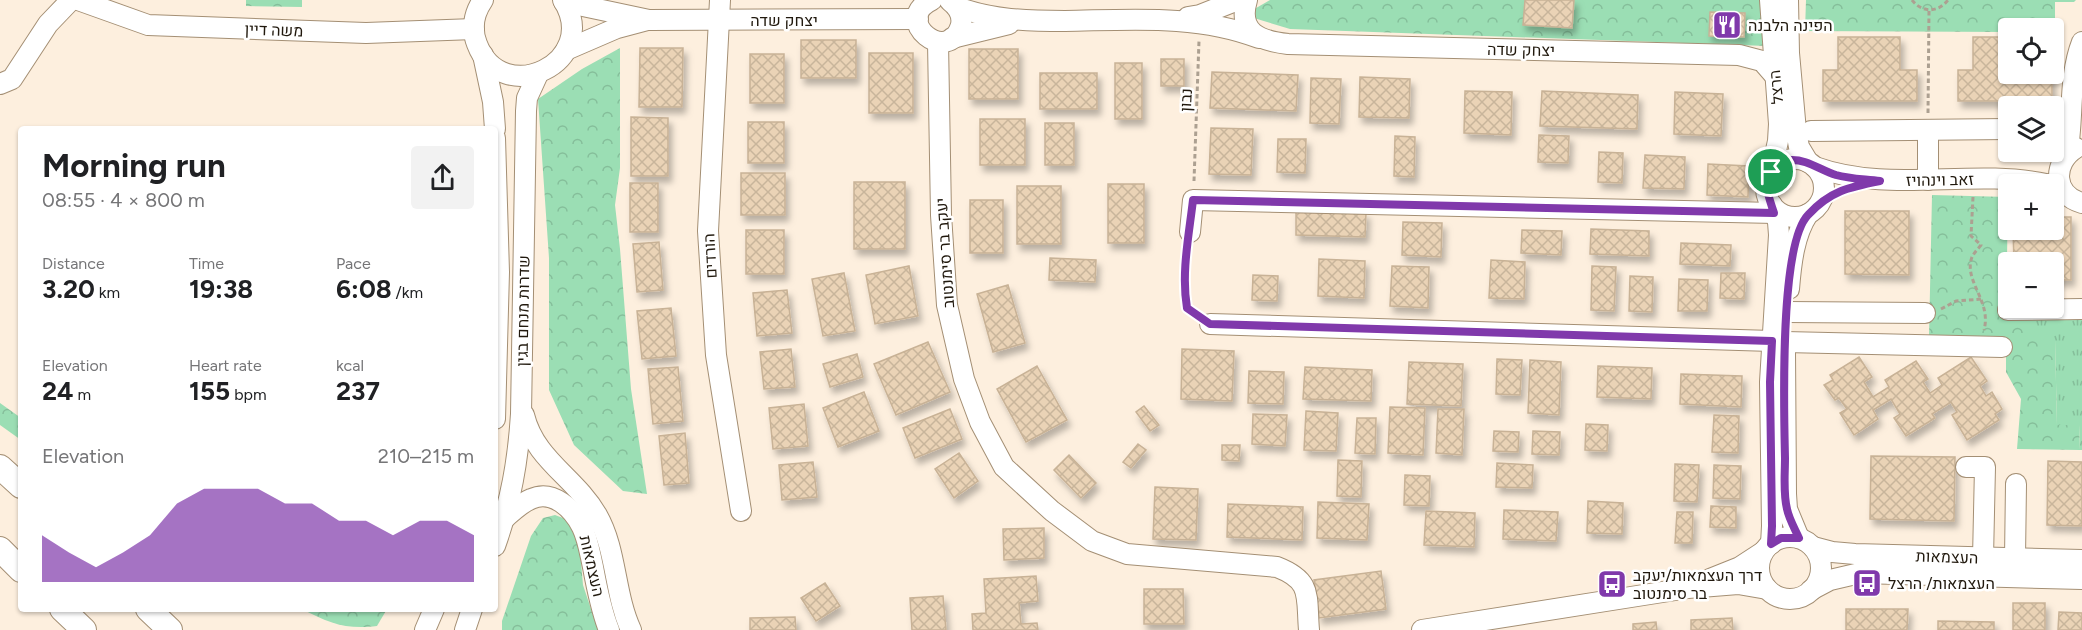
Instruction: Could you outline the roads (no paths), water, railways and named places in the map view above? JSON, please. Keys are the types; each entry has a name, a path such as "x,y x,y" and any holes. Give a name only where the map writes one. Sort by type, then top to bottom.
{"main road":[{"path":"0,467 18,483"},
{"path":"0,549 18,567"},
{"path":"65,612 84,630"},
{"path":"151,612 170,630"}],"street":[{"path":"0,84 12,79 48,24 71,0"},
{"name":"משה דיין","path":"78,0 148,25 366,33 474,29"},
{"path":"483,0 477,12 474,29 477,46 483,55 500,70 515,76 538,74"},
{"name":"הורדים","path":"720,0 708,231 716,355 741,511"},
{"path":"932,0 922,7 918,26 926,37 945,40"},
{"name":"יצחק שדה","path":"1170,20 1200,15 1238,0"},
{"path":"1247,0 1244,10 1245,21 1250,31 1260,38"},
{"name":"הרצל","path":"1770,0 1779,124 1779,141 1771,172"},
{"name":"הרצל","path":"1788,0 1789,53 1796,130 1799,147 1812,165"},
{"path":"564,1 572,26 570,42 566,50"},
{"name":"יצחק שדה","path":"564,1 650,20 918,19"},
{"name":"יצחק שדה","path":"952,4 971,12 1021,21 1170,20 1200,22 1228,27 1270,42 1288,44 1739,55 1762,61 1775,76"},
{"name":"יעקב בר סימנטוב","path":"952,4 962,19 957,33 945,40 941,215 947,305 964,379 980,422 1004,467 1052,511 1092,541 1127,554 1277,567 1294,573 1304,585 1309,630"},
{"name":"יצחק שדה","path":"538,74 556,63 566,50 617,28 650,20"},
{"name":"יצחק שדה","path":"945,40 1021,21"},
{"path":"2059,174 2070,155 2076,73 2082,42"},
{"path":"483,55 493,102 495,126"},
{"path":"2076,73 2082,116"},
{"name":"שדרות מנחם בגין","path":"498,538 518,462 527,98 538,74"},
{"path":"1811,131 1998,129"},
{"path":"1928,130 1928,180"},
{"name":"זאב וינהויז","path":"2036,174 2049,170 2070,155"},
{"path":"1422,630 1466,626 1688,588 1738,584 1767,589 1779,596 1792,599 1811,590 1818,580 1821,568 1819,556 1806,543 1787,509 1778,342 1779,236 1766,187 1771,172 1781,163 1799,160 1812,165 1824,183 1824,192 1802,223 1794,250 1787,312 1778,342 1770,382 1772,526 1759,569 1767,589"},
{"name":"זאב וינהויז","path":"1812,165 1837,175 1880,181"},
{"name":"זאב וינהויז","path":"1814,208 1833,193 1847,187 1880,181 1998,180"},
{"path":"2064,193 2082,203"},
{"path":"1190,232 1193,200 1773,209 1787,216 1796,217 1814,208"},
{"name":"שדרות מנחם בגין","path":"498,230 498,289"},
{"path":"2064,309 2082,309"},
{"path":"1787,312 1925,313"},
{"path":"1210,324 2002,347"},
{"path":"521,405 530,435 538,448 596,514 605,533 621,604 631,630"},
{"path":"1966,466 1985,467 1983,558"},
{"path":"2015,558 2016,484"},
{"name":"העצמאות","path":"505,518 519,505 540,496 557,500 573,513 586,540 609,630"},
{"path":"1688,588 1740,567 1781,538 1806,543"},
{"name":"העצמאות","path":"1806,543 1832,552 1855,554 2082,560"},
{"name":"העצמאות","path":"1811,590 1830,580 1860,573 2082,579"},
{"path":"424,630 433,612"},
{"path":"465,630 471,612"}],"place":[{"name":"הפינה הלבנה","path":"1727,25"},
{"name":"העצמאות/ הרצל","path":"1867,583"},
{"name":"דרך העצמאות/יעקב בר סימנטוב","path":"1612,584"}]}
